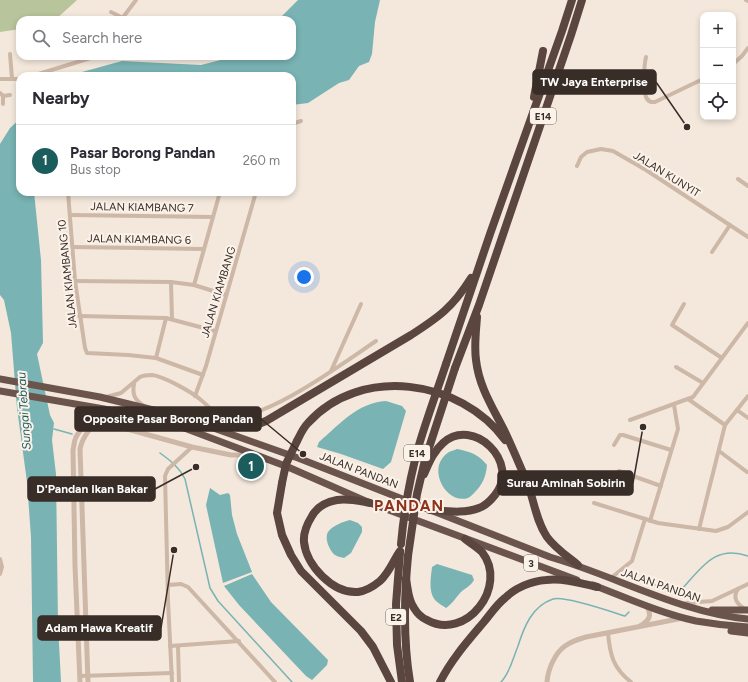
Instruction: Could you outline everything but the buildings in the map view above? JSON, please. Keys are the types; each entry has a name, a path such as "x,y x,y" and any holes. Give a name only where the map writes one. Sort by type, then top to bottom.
{"highway":[{"name":"E14","path":"400,548 409,489 419,446 478,267 572,0"},
{"name":"E14","path":"421,480 429,446 455,368 479,305 582,0"},
{"path":"529,121 543,51"},
{"path":"178,416 231,427 250,427 272,418 433,321 455,302 478,267"},
{"path":"479,305 475,341 475,359 482,388 528,483 539,520 546,536 556,547 578,565"},
{"name":"JALAN PANDAN","path":"3,380 100,397 178,416 298,458 550,557 578,565 696,610 748,619"},
{"path":"391,682 373,647 361,631 301,571 291,555 282,535 277,513 286,464 297,441 307,424 323,409 342,398 375,387 411,386 456,400 474,409 498,432 519,463"},
{"name":"JALAN PANDAN","path":"3,392 78,404 169,423 256,454 311,476 370,503 646,606 695,621 748,627"},
{"path":"421,480 431,458 438,448 450,438 463,435 477,438 490,446 496,452 503,468 502,484 498,491 492,499 479,508 465,511 430,510"},
{"name":"E2","path":"410,682 405,641 406,579 417,494 421,480"},
{"path":"370,503 351,500 338,500 330,501 322,506 314,513 306,527 304,543 308,557 317,570 335,586 344,590 358,592 373,585 386,575 400,548"},
{"path":"406,579 412,606 418,614 432,623 450,626 464,621 486,598 491,584 485,556 481,550 465,539"},
{"name":"E2","path":"400,548 396,604 397,645 402,682"},
{"path":"440,682 447,667 472,635 504,598 519,588 545,580 561,580 597,587"},
{"path":"696,610 747,610"},
{"path":"695,621 714,627 748,633"}],"street":[{"path":"123,16 136,0"},
{"path":"111,12 117,16"},
{"path":"736,61 748,48"},
{"path":"10,54 12,78"},
{"path":"646,57 644,72 645,92 646,98 651,102 655,102 700,80"},
{"path":"45,72 84,60"},
{"path":"0,79 16,78"},
{"path":"3,104 1,95 10,95"},
{"path":"296,123 301,121"},
{"name":"JALAN KUNYIT","path":"577,166 581,157 587,152 601,149 613,151 646,170 748,237"},
{"path":"738,179 748,186"},
{"name":"JALAN KIAMBANG 10","path":"69,196 79,316 87,353 156,358"},
{"path":"194,285 219,196"},
{"name":"JALAN KIAMBANG","path":"196,396 255,196"},
{"name":"JALAN KIAMBANG 7","path":"71,215 213,217"},
{"path":"712,252 730,225"},
{"name":"JALAN KIAMBANG 6","path":"73,247 204,249"},
{"path":"75,281 171,282 194,285 226,295"},
{"path":"171,282 172,319"},
{"path":"331,371 361,304"},
{"path":"684,304 672,325 722,358"},
{"path":"79,316 166,318 215,331"},
{"path":"166,318 156,358 203,376"},
{"path":"630,420 693,397 748,323"},
{"path":"100,397 121,393 143,376 156,376 196,396 219,416 234,417 249,414 284,400 376,342"},
{"path":"676,367 703,383"},
{"path":"134,384 134,398 150,408"},
{"path":"699,529 725,425 748,396"},
{"path":"688,399 725,425"},
{"path":"78,404 86,414 86,423 74,442 80,679 172,673"},
{"path":"611,578 632,561 661,486 678,424 674,405"},
{"path":"737,410 748,418"},
{"path":"88,679 80,449 88,431 97,423 102,422 192,447 231,455 256,454"},
{"path":"614,445 623,434 671,450"},
{"path":"172,682 165,476 166,471 192,447"},
{"path":"719,452 747,472"},
{"path":"618,471 661,486"},
{"path":"74,472 81,472"},
{"path":"594,503 647,520 676,526 716,531 728,527 748,512"},
{"path":"0,559 2,567 0,574"},
{"path":"168,585 181,584 188,587 275,682"},
{"path":"679,603 712,601 748,584"},
{"path":"740,588 735,593 735,598 738,604 747,610"},
{"path":"635,628 644,624 648,619 650,611 646,606"},
{"path":"547,682 551,665 559,652 565,646 575,641 586,637 686,618"},
{"path":"608,633 609,652 612,661 631,682"},
{"path":"170,646 239,641"},
{"path":"178,646 180,682"}],"green space":[{"path":"0,0 77,0 59,16 16,16 16,30 0,32"}],"water":[{"path":"298,0 380,0 375,22 372,54 369,62 359,66 349,80 339,83 308,103 296,104 296,72 82,72 122,61 201,65 220,60 296,60 296,16 282,16"},
{"name":"Sungai Tebrau","path":"16,123 16,196 34,196 41,260 43,343 37,354 50,415 54,423 52,440 56,474 58,624 61,682 33,682 31,537 27,482 17,408 11,333 4,300 0,295 0,144 10,128"},
{"path":"386,401 402,406 406,411 391,462 383,469 317,447 319,442 358,410 366,406"},
{"path":"457,449 474,454 487,465 482,483 468,498 460,499 452,496 441,483 439,475 439,466 442,459 449,452"},
{"path":"210,488 220,495 228,493 230,495 232,515 237,534 252,572 223,583 206,505"},
{"path":"350,520 358,523 362,527 362,532 351,553 344,558 335,555 331,551 327,541 327,535 328,532 335,526"},
{"path":"437,564 472,575 474,580 446,608 435,600 431,592 430,584 432,567"},
{"path":"252,574 271,602 328,660 327,665 312,680 306,676 239,605 224,586"}],"waterway":[{"path":"54,429 72,434"},
{"path":"160,453 174,464 185,479 210,588 218,601 292,682"},
{"path":"643,582 680,591 702,567 717,556 726,553 736,553 748,556"},
{"path":"501,682 509,670 526,625 534,612 546,602 559,598 588,604 625,616 629,612"}],"place":[{"name":"TW Jaya Enterprise","path":"687,127"},
{"name":"Surau Aminah Sobirin","path":"643,427"},
{"name":"Opposite Pasar Borong Pandan","path":"303,454"},
{"name":"Pasar Borong Pandan","path":"251,466"},
{"name":"D'Pandan Ikan Bakar","path":"196,467"},
{"name":"Adam Hawa Kreatif","path":"174,550"}],"district":[{"name":"PANDAN","path":"409,506"}]}
